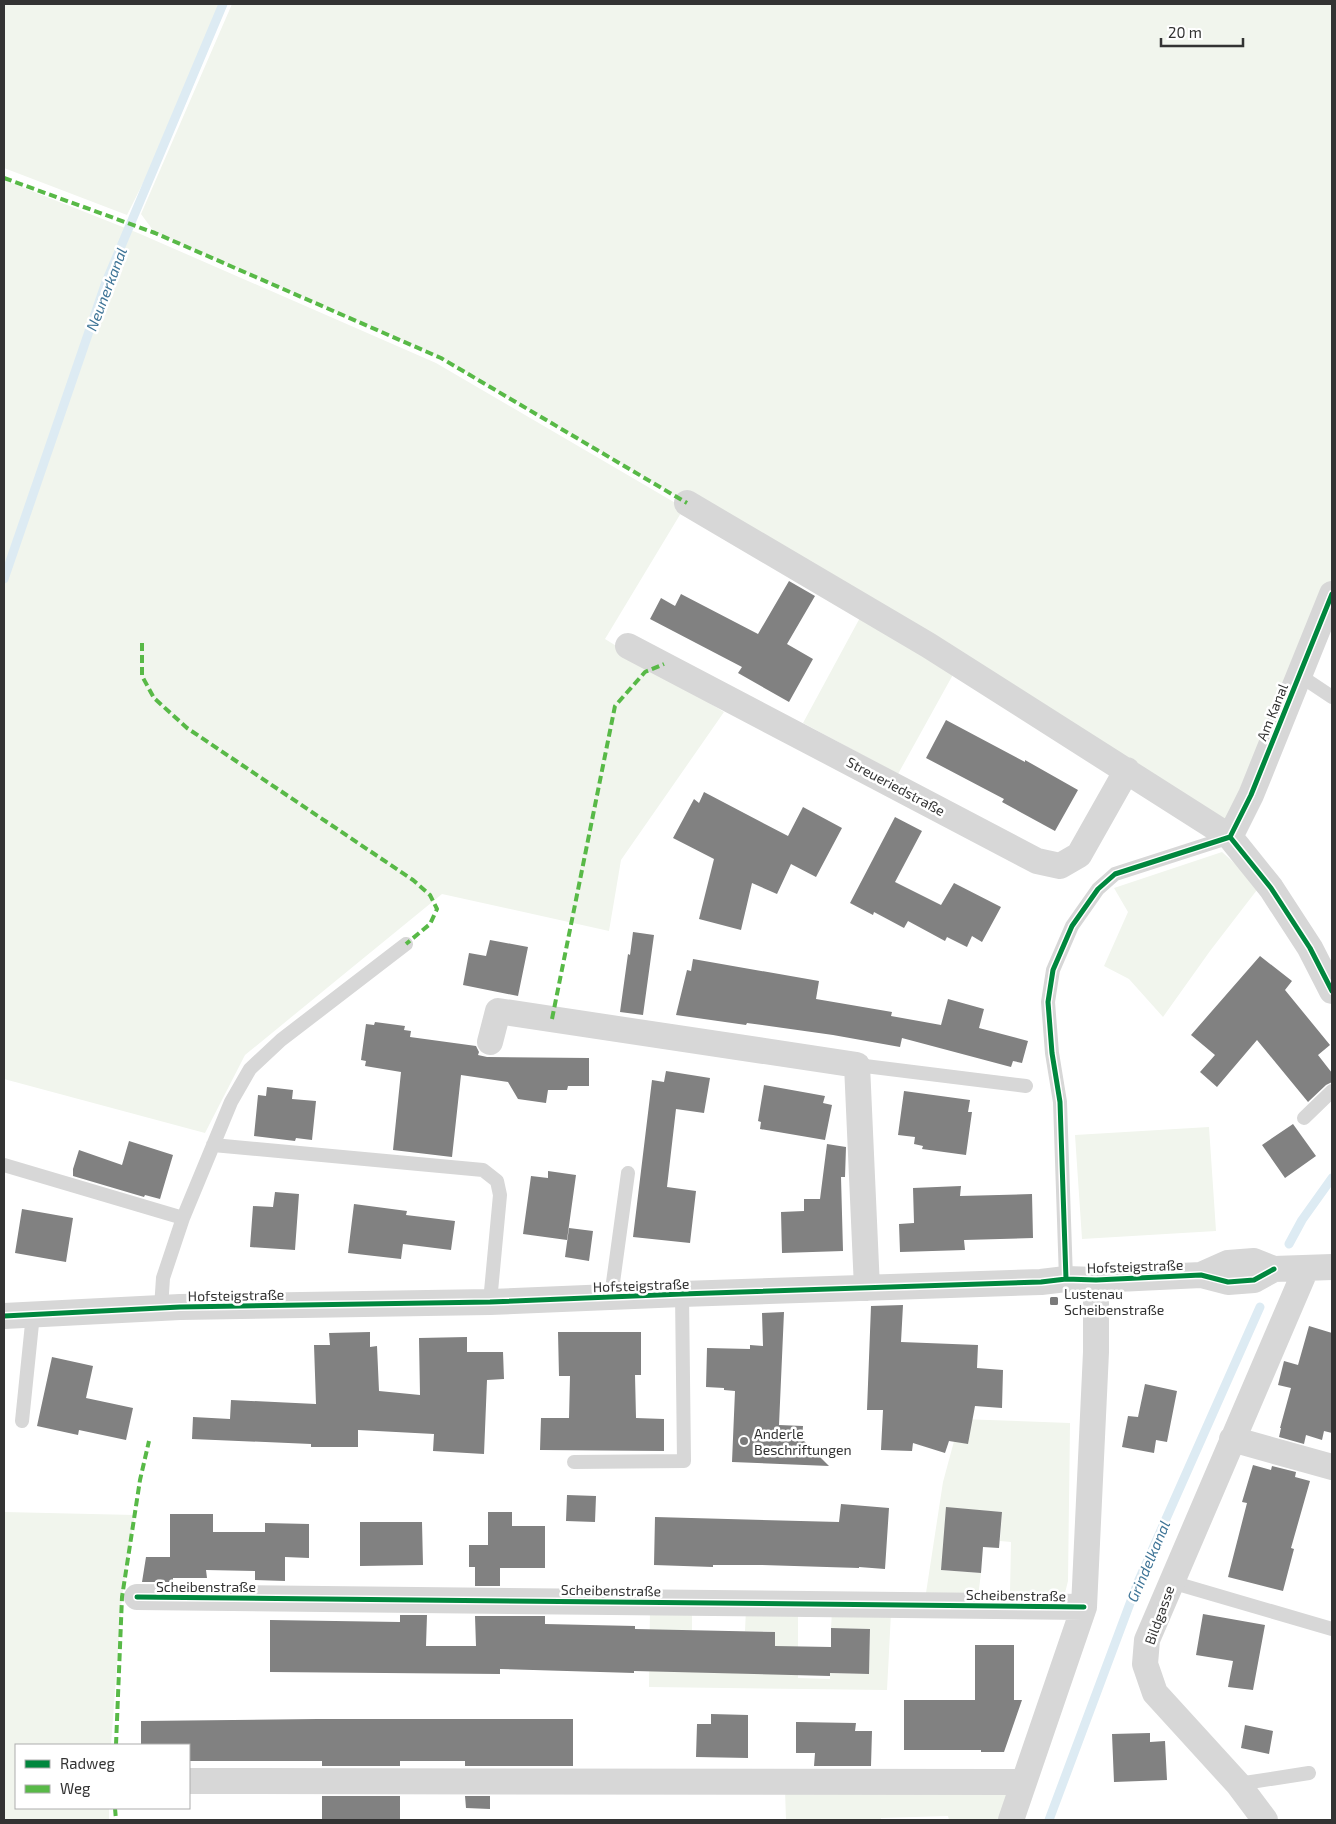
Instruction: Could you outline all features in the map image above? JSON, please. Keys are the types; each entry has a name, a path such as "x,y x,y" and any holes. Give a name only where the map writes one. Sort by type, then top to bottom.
{"street":[{"path":"687,503 928,645 1127,770 1230,838 1271,888 1330,980"},
{"name":"Am Kanal","path":"1230,838 1251,795 1332,594"},
{"name":"Streueriedstraße","path":"628,646 1037,861 1060,866 1079,855 1127,770"},
{"path":"490,1042 498,1012 857,1065 867,1288"},
{"name":"Hofsteigstraße","path":"4,1316 161,1308 490,1302 1042,1282 1066,1279 1096,1280 1201,1275 1228,1263 1254,1261 1274,1269 1332,1268"},
{"name":"Bildgasse","path":"1265,1820 1238,1784 1155,1694 1145,1664 1147,1640 1306,1269"},
{"name":"Scheibenstraße","path":"1010,1820 1084,1607 1095,1362 1096,1280"},
{"path":"1232,1439 1332,1467"},
{"name":"Scheibenstraße","path":"137,1596 1084,1607"},
{"path":"190,1780 1024,1782"}],"lane":[{"path":"1299,675 1332,697"},
{"path":"1066,1279 1060,1102 1052,1053 1048,1002 1053,970 1072,926 1098,889 1115,874 1230,838"},
{"path":"161,1308 163,1278 183,1218 231,1102 250,1069 281,1040 406,944"},
{"path":"857,1065 1026,1086"},
{"path":"1304,1118 1332,1091"},
{"path":"213,1145 483,1170 497,1181 500,1195 490,1302"},
{"path":"4,1166 183,1218"},
{"path":"611,1297 628,1174"},
{"path":"574,1462 684,1461 682,1294"},
{"path":"22,1421 33,1314"},
{"path":"1171,1582 1332,1629"},
{"path":"1238,1784 1308,1773"}],"shaded area":[{"path":"4,4 221,4 167,135 127,215 4,168"},
{"path":"232,4 1332,4 1332,599 1230,837 928,645 441,358 155,233 141,214"},
{"path":"4,180 138,233 436,363 684,508 605,639 724,712 621,860 609,931 442,894 245,1055 205,1133 4,1079"},
{"path":"862,614 955,671 898,774 803,723"},
{"path":"1222,852 1260,886 1210,951 1163,1017 1129,979 1104,966 1128,912 1114,888"},
{"path":"1209,1127 1216,1231 1082,1239 1075,1135"},
{"path":"960,1419 1070,1423 1068,1581 1065,1593 1057,1600 1014,1597 1010,1592 1011,1542 1000,1541 1002,1512 951,1508 941,1570 981,1573 978,1597 926,1593 943,1482"},
{"path":"4,1512 135,1515 122,1597 111,1744 15,1744 15,1809 109,1809 109,1820 4,1820"},
{"path":"650,1607 692,1608 692,1630 661,1630 661,1671 774,1674 775,1632 745,1631 746,1609 798,1610 798,1678 830,1679 830,1673 869,1674 870,1629 831,1628 832,1611 891,1613 887,1690 649,1687"},
{"path":"785,1790 1009,1791 1000,1820 949,1820 948,1816 881,1818 881,1820 786,1820"}],"building":[{"path":"789,581 815,596 787,644 813,659 789,702 738,673 742,667 650,619 661,598 675,606 681,594 758,634"},
{"path":"946,720 1025,762 1025,760 1078,790 1055,831 1002,802 1004,799 926,758"},
{"path":"704,792 788,836 803,807 842,828 816,877 791,864 777,894 752,883 741,930 699,919 714,859 673,838 694,799 699,803"},
{"path":"895,817 922,831 895,882 941,905 954,883 1001,907 982,942 972,936 967,947 947,937 945,941 908,921 904,928 874,912 873,915 850,903"},
{"path":"633,932 654,935 643,1015 620,1012"},
{"path":"490,940 528,947 518,996 463,985 469,953 486,956"},
{"path":"1260,956 1292,981 1285,990 1330,1045 1318,1055 1332,1073 1332,1082 1326,1085 1308,1102 1257,1040 1217,1087 1200,1072 1215,1055 1191,1035"},
{"path":"693,959 819,981 816,999 892,1012 891,1016 941,1025 948,999 984,1009 979,1028 1028,1041 1022,1063 1013,1061 1011,1067 902,1038 900,1047 833,1035 676,1015 687,970 691,971"},
{"path":"375,1022 405,1026 404,1030 411,1031 410,1037 476,1046 479,1052 478,1055 487,1057 589,1058 589,1086 568,1086 567,1090 548,1090 546,1103 518,1099 508,1082 461,1075 452,1157 393,1150 401,1072 365,1066 366,1061 361,1060 366,1024 374,1025"},
{"path":"666,1071 710,1078 704,1113 676,1109 667,1187 696,1191 690,1243 633,1237 652,1080 664,1082"},
{"path":"764,1085 825,1096 823,1103 832,1105 825,1140 760,1129 761,1122 758,1121"},
{"path":"267,1087 293,1090 292,1099 316,1101 312,1140 296,1138 295,1141 254,1136 258,1095 266,1096"},
{"path":"904,1091 970,1100 968,1112 972,1112 966,1155 922,1149 923,1146 914,1144 915,1137 898,1135"},
{"path":"1293,1124 1316,1156 1285,1178 1262,1145"},
{"path":"129,1141 173,1155 160,1199 145,1195 144,1197 73,1176 73,1169 79,1150 122,1165"},
{"path":"827,1144 846,1147 845,1177 841,1177 843,1251 782,1253 781,1212 804,1211 804,1199 820,1199"},
{"path":"548,1171 576,1175 567,1240 523,1234 531,1176 548,1178"},
{"path":"961,1186 960,1196 1032,1194 1033,1238 964,1240 965,1250 900,1252 899,1224 914,1223 913,1188"},
{"path":"275,1192 299,1194 295,1250 250,1247 253,1206 273,1207"},
{"path":"354,1204 407,1211 406,1215 455,1221 451,1250 403,1244 401,1259 348,1253"},
{"path":"22,1209 73,1218 66,1262 15,1253"},
{"path":"569,1228 593,1231 589,1261 565,1257"},
{"path":"903,1305 901,1342 978,1345 977,1368 1003,1370 1002,1408 975,1406 968,1444 949,1441 945,1453 913,1443 912,1451 881,1450 883,1410 867,1410 871,1306"},
{"path":"784,1312 779,1425 803,1426 802,1439 829,1466 732,1462 735,1391 706,1387 707,1348 750,1349 750,1345 763,1346 762,1313"},
{"path":"1309,1326 1332,1333 1332,1433 1324,1431 1322,1440 1306,1435 1304,1444 1279,1437 1291,1388 1278,1385 1284,1361 1298,1365"},
{"path":"370,1332 370,1347 377,1346 379,1391 420,1395 419,1338 467,1337 467,1352 503,1352 504,1379 487,1380 484,1454 433,1451 434,1434 358,1430 358,1447 311,1447 311,1444 192,1439 193,1417 230,1419 231,1400 316,1404 314,1345 330,1345 329,1333"},
{"path":"558,1332 641,1332 641,1375 635,1375 636,1418 664,1419 664,1451 540,1450 541,1418 569,1418 570,1376 559,1376"},
{"path":"52,1357 93,1366 86,1398 133,1408 126,1440 79,1430 78,1435 37,1426"},
{"path":"1145,1384 1177,1391 1167,1442 1156,1440 1154,1453 1122,1447 1128,1416 1138,1417"},
{"path":"1253,1465 1271,1470 1272,1466 1296,1472 1295,1477 1310,1481 1291,1548 1294,1549 1283,1591 1228,1577 1247,1503 1242,1502"},
{"path":"567,1495 596,1496 595,1522 566,1521"},
{"path":"841,1504 889,1508 885,1569 762,1565 713,1565 713,1567 654,1565 655,1517 839,1522"},
{"path":"946,1507 1002,1512 999,1548 983,1547 981,1573 941,1570"},
{"path":"488,1512 512,1512 512,1526 545,1526 545,1568 500,1568 500,1586 475,1586 475,1567 469,1567 469,1545 488,1545"},
{"path":"170,1514 213,1514 213,1532 265,1532 265,1523 309,1524 309,1558 285,1557 285,1581 255,1580 255,1571 206,1570 207,1578 173,1578 173,1582 142,1582 146,1557 170,1557"},
{"path":"360,1522 422,1522 423,1565 360,1566"},
{"path":"1203,1614 1265,1625 1253,1690 1228,1687 1233,1661 1196,1655"},
{"path":"400,1615 427,1615 426,1646 476,1646 475,1616 545,1616 545,1624 635,1626 635,1629 775,1632 775,1646 831,1647 831,1628 870,1629 869,1674 830,1673 830,1676 500,1669 500,1674 270,1672 270,1620 400,1622"},
{"path":"975,1645 1014,1645 1014,1700 1022,1700 1004,1752 981,1752 981,1750 904,1750 904,1700 975,1700"},
{"path":"711,1714 748,1715 748,1758 696,1757 697,1724 711,1724"},
{"path":"573,1719 573,1766 465,1766 465,1761 400,1761 400,1766 322,1766 322,1761 190,1761 190,1744 141,1744 141,1721"},
{"path":"796,1722 856,1723 855,1731 872,1731 871,1766 814,1766 815,1753 796,1753"},
{"path":"1245,1725 1273,1731 1269,1754 1241,1748"},
{"path":"1150,1733 1150,1742 1165,1741 1167,1780 1114,1782 1112,1734"},
{"path":"322,1796 400,1796 400,1820 322,1820"},
{"path":"465,1796 490,1796 490,1809 466,1808"}],"waterway":[{"name":"Neunerkanal","path":"4,579 106,282 223,4"},
{"name":"Grindelkanal","path":"1289,1244 1302,1220 1332,1178"},
{"name":"Grindelkanal","path":"1049,1820 1138,1582 1260,1307"}],"marked path":[{"path":"4,178 155,233 441,358 687,503"},
{"path":"142,643 142,676 154,698 187,728 413,880 430,895 437,909 430,924 406,944"},
{"path":"552,1019 615,706 645,672 664,664"},
{"path":"116,1744 122,1597 140,1480 149,1441"},
{"path":"115,1809 116,1820"}],"cycle path":[{"path":"1230,837 1251,795 1332,594"},
{"path":"1230,837 1271,888 1310,948 1332,991"},
{"path":"1066,1279 1060,1102 1052,1053 1048,1002 1053,970 1072,926 1098,889 1115,874 1230,837"},
{"path":"4,1316 180,1307 490,1302 1201,1275 1228,1282 1254,1280 1274,1269"},
{"path":"137,1597 1084,1607"}],"place":[{"name":"Lustenau Scheibenstraße","path":"1054,1301"},
{"name":"Anderle Beschriftungen","path":"744,1441"}]}
